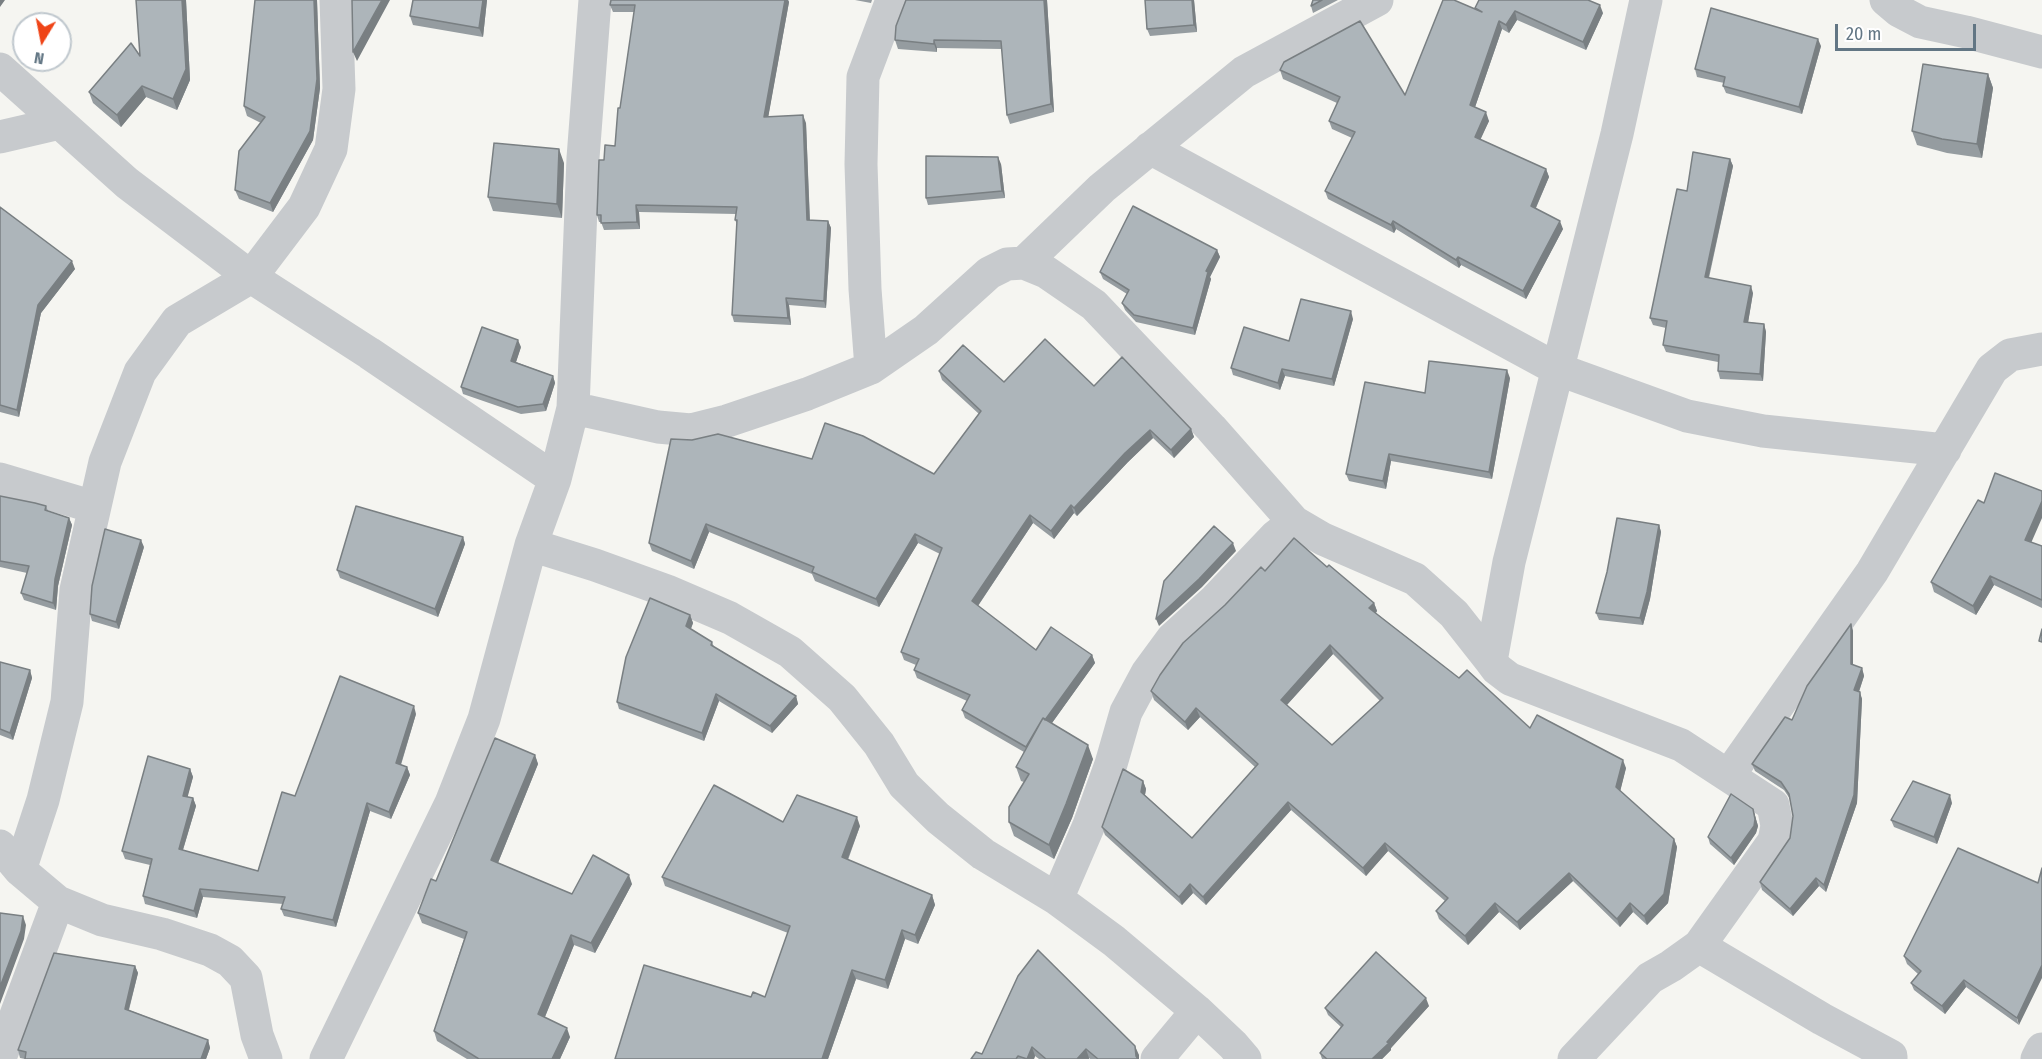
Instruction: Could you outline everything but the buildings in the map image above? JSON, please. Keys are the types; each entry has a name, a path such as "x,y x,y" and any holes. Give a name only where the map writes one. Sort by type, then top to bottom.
{"street":[{"path":"20,870 44,800 67,702 76,590 105,462 140,372 177,321 251,278 304,207 331,149 339,89 336,0"},
{"path":"326,1059 452,803 484,719 531,545 555,479 573,408 583,158 595,0"},
{"path":"871,368 864,289 863,77 892,0"},
{"path":"1024,263 1102,188 1244,72 1377,0"},
{"path":"1491,661 1509,562 1614,145 1646,0"},
{"path":"1886,0 1899,11 1920,22 2042,52"},
{"path":"0,69 127,183 251,278 369,353 555,479"},
{"path":"0,136 60,123"},
{"path":"1150,148 1557,369 1687,416 1763,431 1945,450"},
{"path":"573,408 658,427 691,430 727,421 807,394 871,368 926,330 988,273 1006,264 1024,263 1046,272 1094,305 1211,428 1294,522 1323,539 1415,579 1454,614 1497,669 1510,679 1681,745 1773,805 1777,826 1774,841 1699,946 1650,978 1623,1004 1574,1059"},
{"path":"1729,775 1872,572 1992,369 2010,355 2042,349"},
{"path":"0,479 94,507"},
{"path":"1057,899 1089,825 1111,764 1126,712 1147,673 1172,639 1215,600 1276,536 1294,522"},
{"path":"531,545 667,591 730,618 790,652 842,698 879,744 904,785 938,818 982,854 1057,899 1114,941 1197,1011 1245,1059"},
{"path":"0,846 20,870 58,902 102,920 162,934 210,950 230,961 246,978 257,1035 266,1059"},
{"path":"0,1058 58,902"},
{"path":"1699,946 1822,1019 1891,1056 1891,1059"},
{"path":"1157,1059 1197,1011"},
{"path":"2037,1059 2042,1049"}]}
